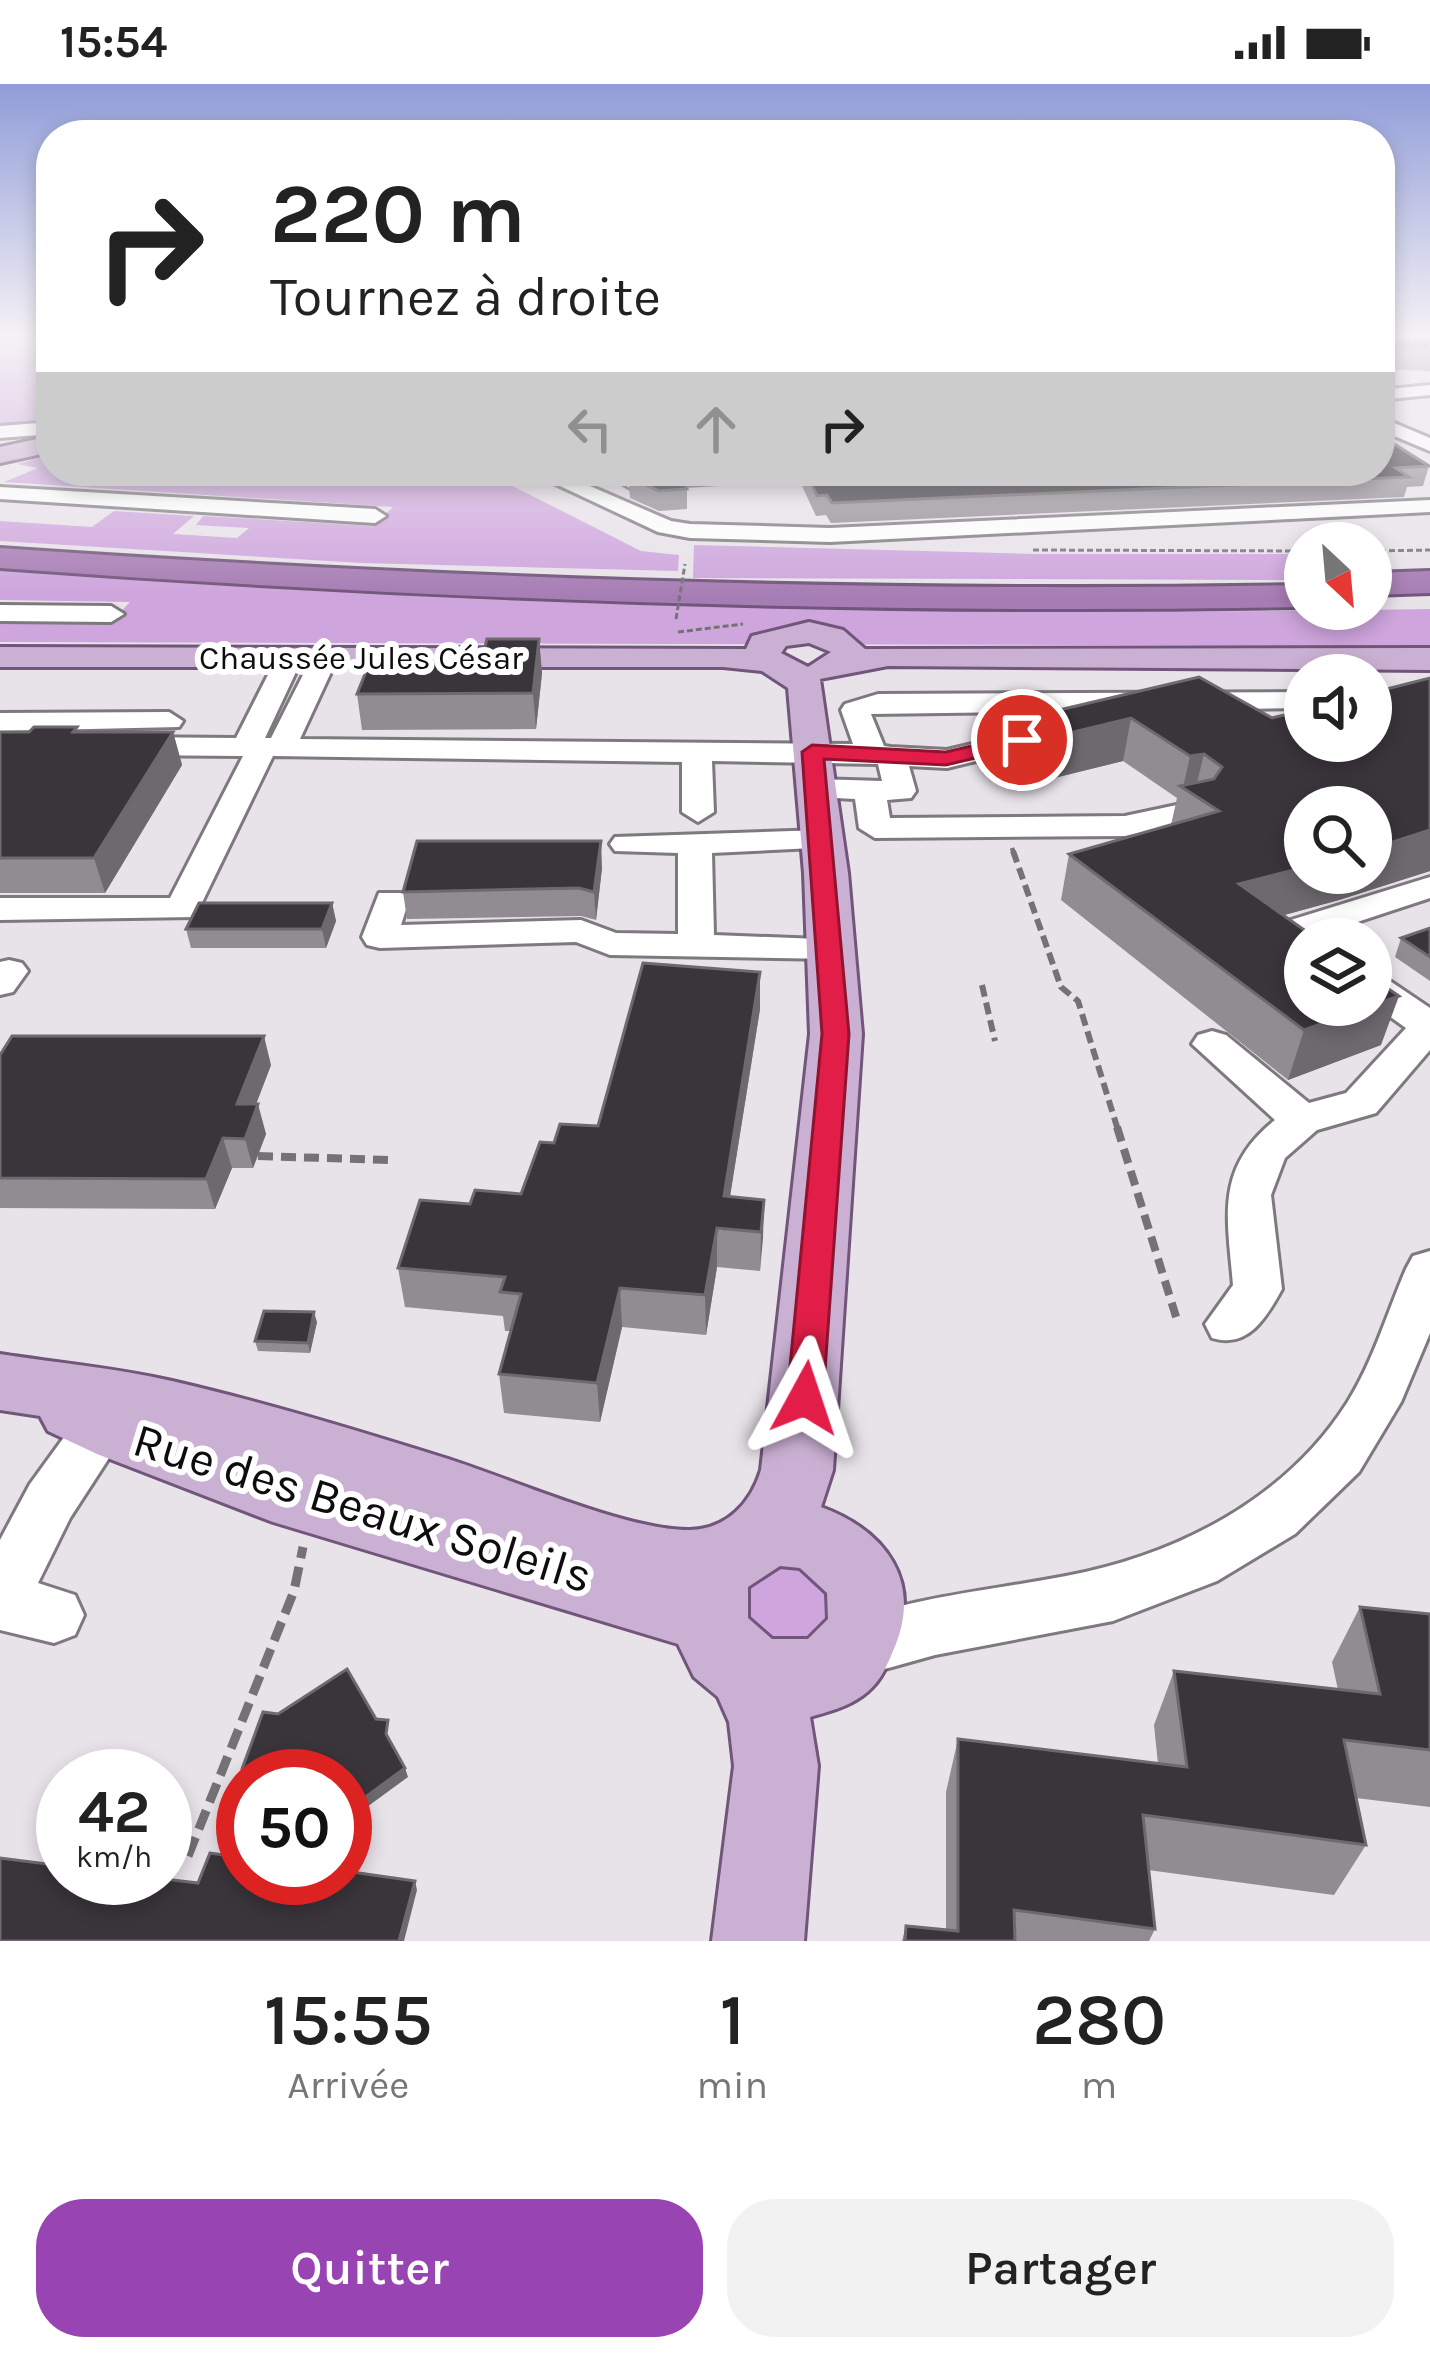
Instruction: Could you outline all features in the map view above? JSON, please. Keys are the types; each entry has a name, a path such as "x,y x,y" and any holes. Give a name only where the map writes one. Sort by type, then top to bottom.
{"highway":[{"path":"0,549 417,574 1138,588 1284,585"},
{"path":"0,558 293,578 607,590 920,597 1284,596"},
{"path":"1392,583 1430,582"},
{"path":"1392,594 1430,593"}],"main road":[{"path":"0,455 36,447"},
{"name":"Chaussée Jules César","path":"0,657 723,657 806,663 889,656 1430,658"},
{"path":"758,1941 776,1766 797,1711 788,1588 833,1076 832,948 806,663"},
{"name":"Rue des Beaux Soleils","path":"10,1384 112,1413 207,1467 513,1562 654,1596 788,1588"}],"street":[{"path":"1395,427 1430,442"},
{"path":"0,432 36,429"},
{"path":"1395,452 1413,463"},
{"path":"574,486 677,530 830,535 1430,506"},
{"path":"0,493 375,516"},
{"path":"0,613 112,614"},
{"path":"0,909 182,909 308,657"},
{"path":"1138,657 1154,679 1153,699"},
{"path":"814,770 881,756 946,759 1122,717 1153,699"},
{"path":"0,746 509,753 697,750 814,770 870,789 900,791 854,710 878,702 1284,700"},
{"path":"0,722 168,721 180,728 189,747"},
{"path":"696,946 697,750"},
{"path":"870,789 875,828 1125,826 1191,812"},
{"path":"627,844 696,827 822,840"},
{"path":"1334,918 1430,887"},
{"path":"391,901 380,937 581,931 610,944 832,948"},
{"path":"1230,1324 1258,1289 1248,1195 1266,1150 1302,1120 1361,1102 1429,1026 1392,1000"},
{"path":"1212,1043 1302,1120"},
{"path":"788,1588 893,1635 1098,1598 1139,1586 1270,1521 1311,1489 1350,1442 1423,1304"},
{"path":"18,1605 50,1501 112,1413"}],"path":[{"path":"1392,551 1430,550"},
{"path":"685,564 676,619 692,629"},
{"path":"1004,827 1061,987 1078,1001 1178,1323"},
{"path":"982,985 995,1042"},
{"path":"258,1156 390,1160"},
{"path":"192,1846 293,1591 316,1500"}],"shaded area":[{"path":"36,469 36,484 4,482"},
{"path":"66,486 513,486 641,551 679,555 678,571 362,563 0,541 0,521 92,527 114,511 194,516 173,534 237,538 249,528 196,525 203,516 373,526 393,507"},
{"path":"694,545 1035,554 1284,554 1284,580 693,578"},
{"path":"0,569 357,592 715,606 1284,611 1284,630 1392,630 1392,609 1430,609 1430,646 0,642 0,621 112,621 130,602 0,600"},
{"path":"764,1560 823,1570 836,1616 799,1648 751,1632 738,1598"}],"building":[{"path":"1395,444 1429,466 1396,468 1409,477 1395,478"},
{"path":"647,486 687,489 659,491"},
{"path":"812,486 1209,486 832,503 827,495 817,496"},
{"path":"487,639 539,639 533,693 357,694 369,664 481,663"},
{"path":"1199,677 1272,718 1284,715 1284,762 1392,762 1392,688 1430,678 1430,830 1392,842 1392,786 1284,786 1284,872 1239,884 1287,918 1284,1015 1069,854 1219,811 1180,786 1214,779 1222,767 1204,754 1190,756 1131,718 1049,738 1021,719"},
{"path":"34,727 173,732 94,858 0,858 0,732 29,732"},
{"path":"417,841 601,841 594,892 579,888 403,892"},
{"path":"199,903 332,903 322,929 186,929"},
{"path":"1430,928 1430,957 1401,938"},
{"path":"643,963 760,972 724,1196 764,1200 761,1232 717,1228 705,1295 620,1288 597,1383 499,1374 521,1294 500,1292 505,1277 398,1268 420,1200 470,1204 475,1190 521,1194 540,1142 554,1143 560,1124 598,1126"},
{"path":"12,1036 264,1036 237,1104 258,1104 245,1139 223,1138 206,1179 0,1178 0,1055"},
{"path":"264,1311 314,1312 308,1343 255,1341"},
{"path":"1360,1607 1430,1614 1430,1750 1344,1740 1366,1845 1143,1815 1155,1929 1014,1910 1015,1941 905,1941 906,1926 958,1931 958,1739 1187,1767 1174,1671 1380,1694"},
{"path":"347,1669 376,1719 388,1720 386,1734 405,1768 372,1792 372,1749 249,1749 263,1712 278,1714"},
{"path":"210,1853 216,1854 216,1905 372,1905 372,1875 415,1881 399,1941 0,1941 0,1858 36,1863 36,1905 192,1905 192,1882 198,1883"}],"route":[{"path":"805,1398 836,1034 826,873 812,752 946,759 1022,740"}]}
